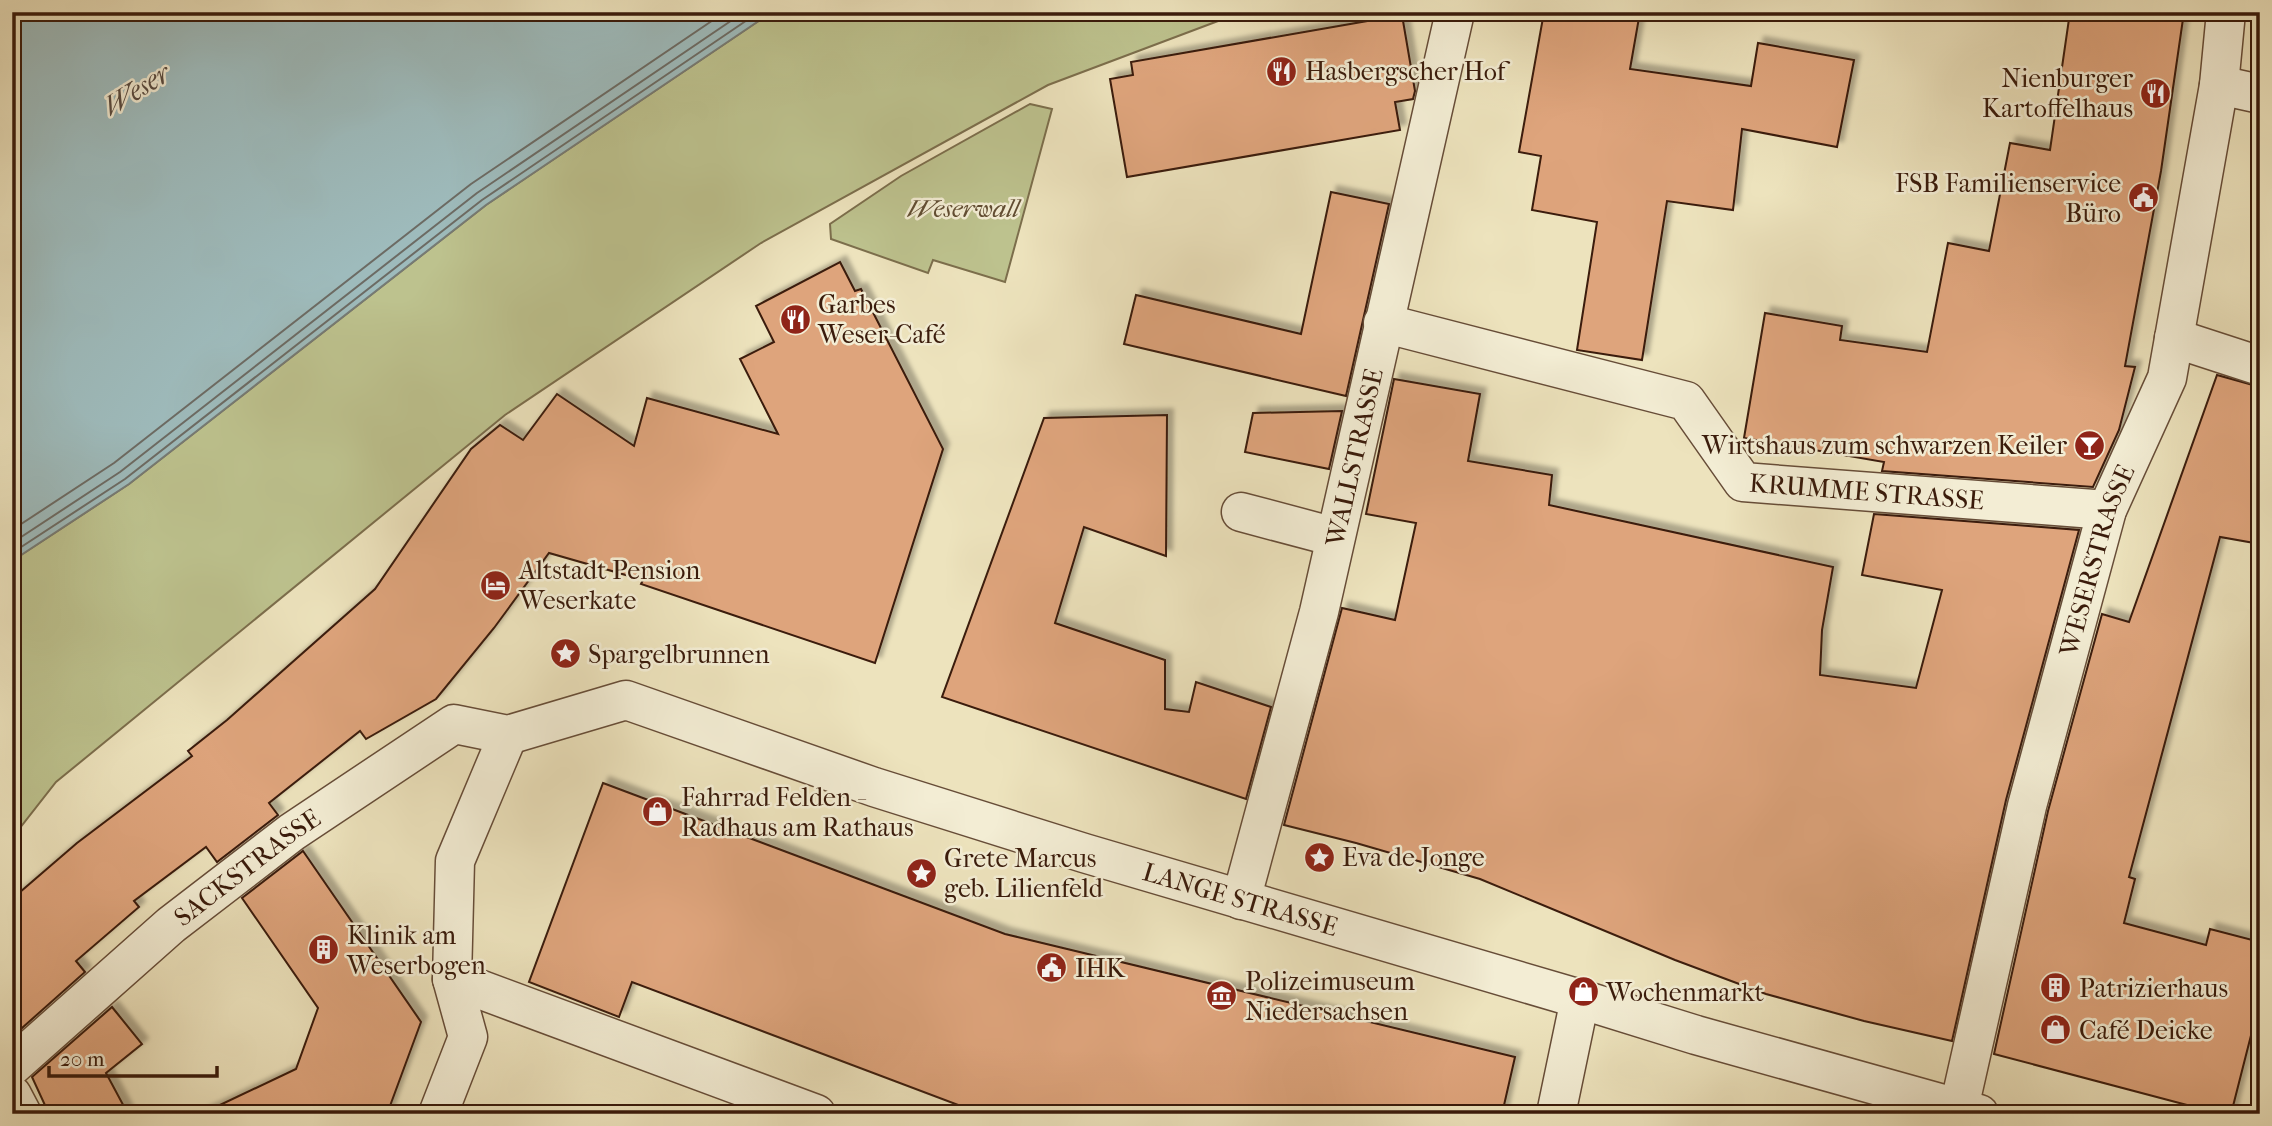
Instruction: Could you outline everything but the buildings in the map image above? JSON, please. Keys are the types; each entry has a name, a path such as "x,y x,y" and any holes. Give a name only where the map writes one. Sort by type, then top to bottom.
{"street":[{"name":"WALLSTRASSE","path":"1241,900 1319,612 1455,12"},
{"name":"WESERSTRASSE","path":"1969,1111 2027,806 2107,510 2167,378 2219,85 2226,12"},
{"path":"2219,85 2260,94"},
{"name":"KRUMME STRASSE","path":"1383,323 1686,401 1743,482 2107,510"},
{"path":"2174,338 2260,366"},
{"path":"1241,512 1335,537"},
{"name":"LANGE STRASSE","path":"508,735 626,700 874,787 1241,900 1696,1035 1969,1111"},
{"name":"SACKSTRASSE","path":"12,1066 171,925 296,829 453,724 508,735"},
{"path":"438,1114 468,1037 452,979 455,861 508,735"},
{"path":"452,979 816,1114"},
{"path":"1556,1114 1580,999"},
{"path":"12,1095 22,1114"}],"green space":[{"path":"772,12 1242,12 1048,85 761,243 505,415 56,782 12,838 12,561 129,484 486,205"},
{"name":"Weserwall","path":"1030,104 1052,109 1005,282 933,260 928,273 831,239 830,224 901,176"}],"water":[{"name":"Weser","path":"12,12 772,12 486,205 129,484 12,561"}],"place":[{"name":"Hasbergscher Hof","path":"1282,71"},
{"name":"Nienburger Kartoffelhaus","path":"2156,93"},
{"name":"FSB Familienservice Büro","path":"2144,198"},
{"name":"Garbes Weser-Café","path":"795,319"},
{"name":"Wirtshaus zum schwarzen Keiler","path":"2090,445"},
{"name":"Altstadt Pension Weserkate","path":"496,585"},
{"name":"Spargelbrunnen","path":"565,654"},
{"name":"Fahrrad Felden - Radhaus am Rathaus","path":"658,812"},
{"name":"Eva de Jonge","path":"1319,857"},
{"name":"Grete Marcus geb. Lilienfeld","path":"921,873"},
{"name":"Klinik am Weserbogen","path":"324,950"},
{"name":"IHK","path":"1052,968"},
{"name":"Patrizierhaus","path":"2056,988"},
{"name":"Wochenmarkt","path":"1583,992"},
{"name":"Polizeimuseum Niedersachsen","path":"1222,996"},
{"name":"Café Deicke","path":"2056,1030"}]}
